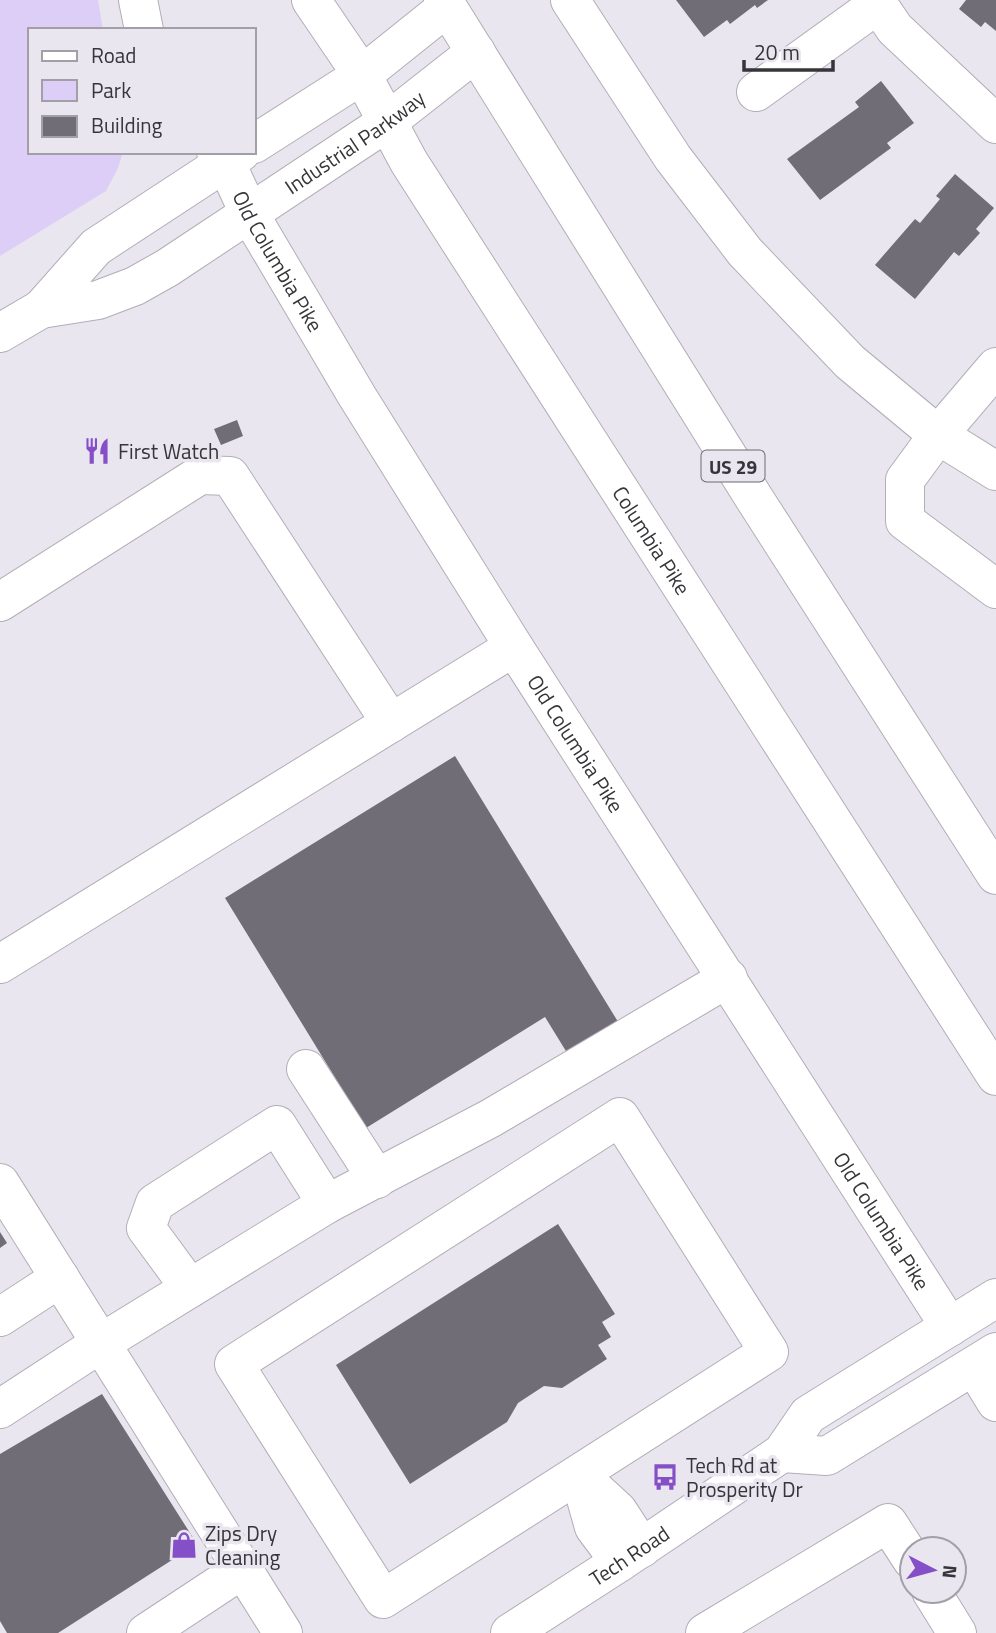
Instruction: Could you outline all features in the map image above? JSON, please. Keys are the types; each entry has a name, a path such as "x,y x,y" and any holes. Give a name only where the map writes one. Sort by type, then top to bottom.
{"main road":[{"path":"138,0 144,28"},
{"name":"Columbia Pike","path":"312,0 362,75 409,162 996,1076"},
{"path":"570,0 673,158 745,252 850,362 938,435 996,471"},
{"path":"756,92 877,2 895,29 996,124"},
{"name":"Industrial Parkway","path":"256,140 362,75 445,4"},
{"name":"US 29","path":"445,4 754,498 996,875"},
{"name":"Industrial Parkway","path":"41,309 98,300 135,286 250,215 387,122 476,52"},
{"name":"Industrial Parkway","path":"0,333 41,309 96,247 233,154"},
{"name":"Old Columbia Pike","path":"234,154 250,215 357,396 514,647 950,1326"},
{"path":"996,367 938,435 905,480 905,521 996,589"},
{"path":"0,602 200,475 230,476 391,723"},
{"path":"0,964 514,647"},
{"path":"0,1409 101,1343 327,1204 491,1118 728,978"},
{"path":"306,1069 377,1179"},
{"path":"621,1117 769,1352 579,1474 383,1599 234,1364 621,1117"},
{"path":"190,1288 146,1228 155,1203 277,1125 327,1204"},
{"path":"0,1183 283,1633"},
{"path":"0,1317 60,1278"},
{"name":"Tech Road","path":"510,1633 782,1452 808,1415 996,1298"},
{"path":"782,1452 827,1456 985,1359 996,1402"},
{"path":"579,1474 594,1527 631,1555"},
{"path":"705,1633 888,1523 898,1538"},
{"path":"146,1633 243,1569"},
{"path":"940,1605 957,1633"}],"green space":[{"path":"0,0 98,0 103,28 28,28 28,154 122,154 118,168 106,191 0,256"}],"building":[{"path":"676,0 768,0 757,8 755,5 730,24 727,20 704,37"},
{"path":"966,0 996,0 996,31 985,22 981,27 959,9"},
{"path":"881,81 914,123 887,143 891,148 820,200 787,159 859,107 855,102"},
{"path":"955,174 994,208 976,229 980,233 959,256 954,252 915,299 875,265 915,219 920,223 940,199 936,196"},
{"path":"237,420 243,436 221,445 214,429"},
{"path":"455,756 620,1025 569,1056 545,1017 366,1128 225,898"},
{"path":"558,1224 615,1314 602,1322 611,1337 598,1345 607,1359 562,1388 544,1386 518,1403 507,1422 410,1484 336,1365"},
{"path":"0,1232 7,1243 0,1248"},
{"path":"102,1394 197,1544 58,1633 7,1633 0,1621 0,1454"}],"place":[{"name":"First Watch","path":"97,451"},
{"name":"Tech Rd at Prosperity Dr","path":"665,1477"},
{"name":"Zips Dry Cleaning","path":"184,1545"}]}
